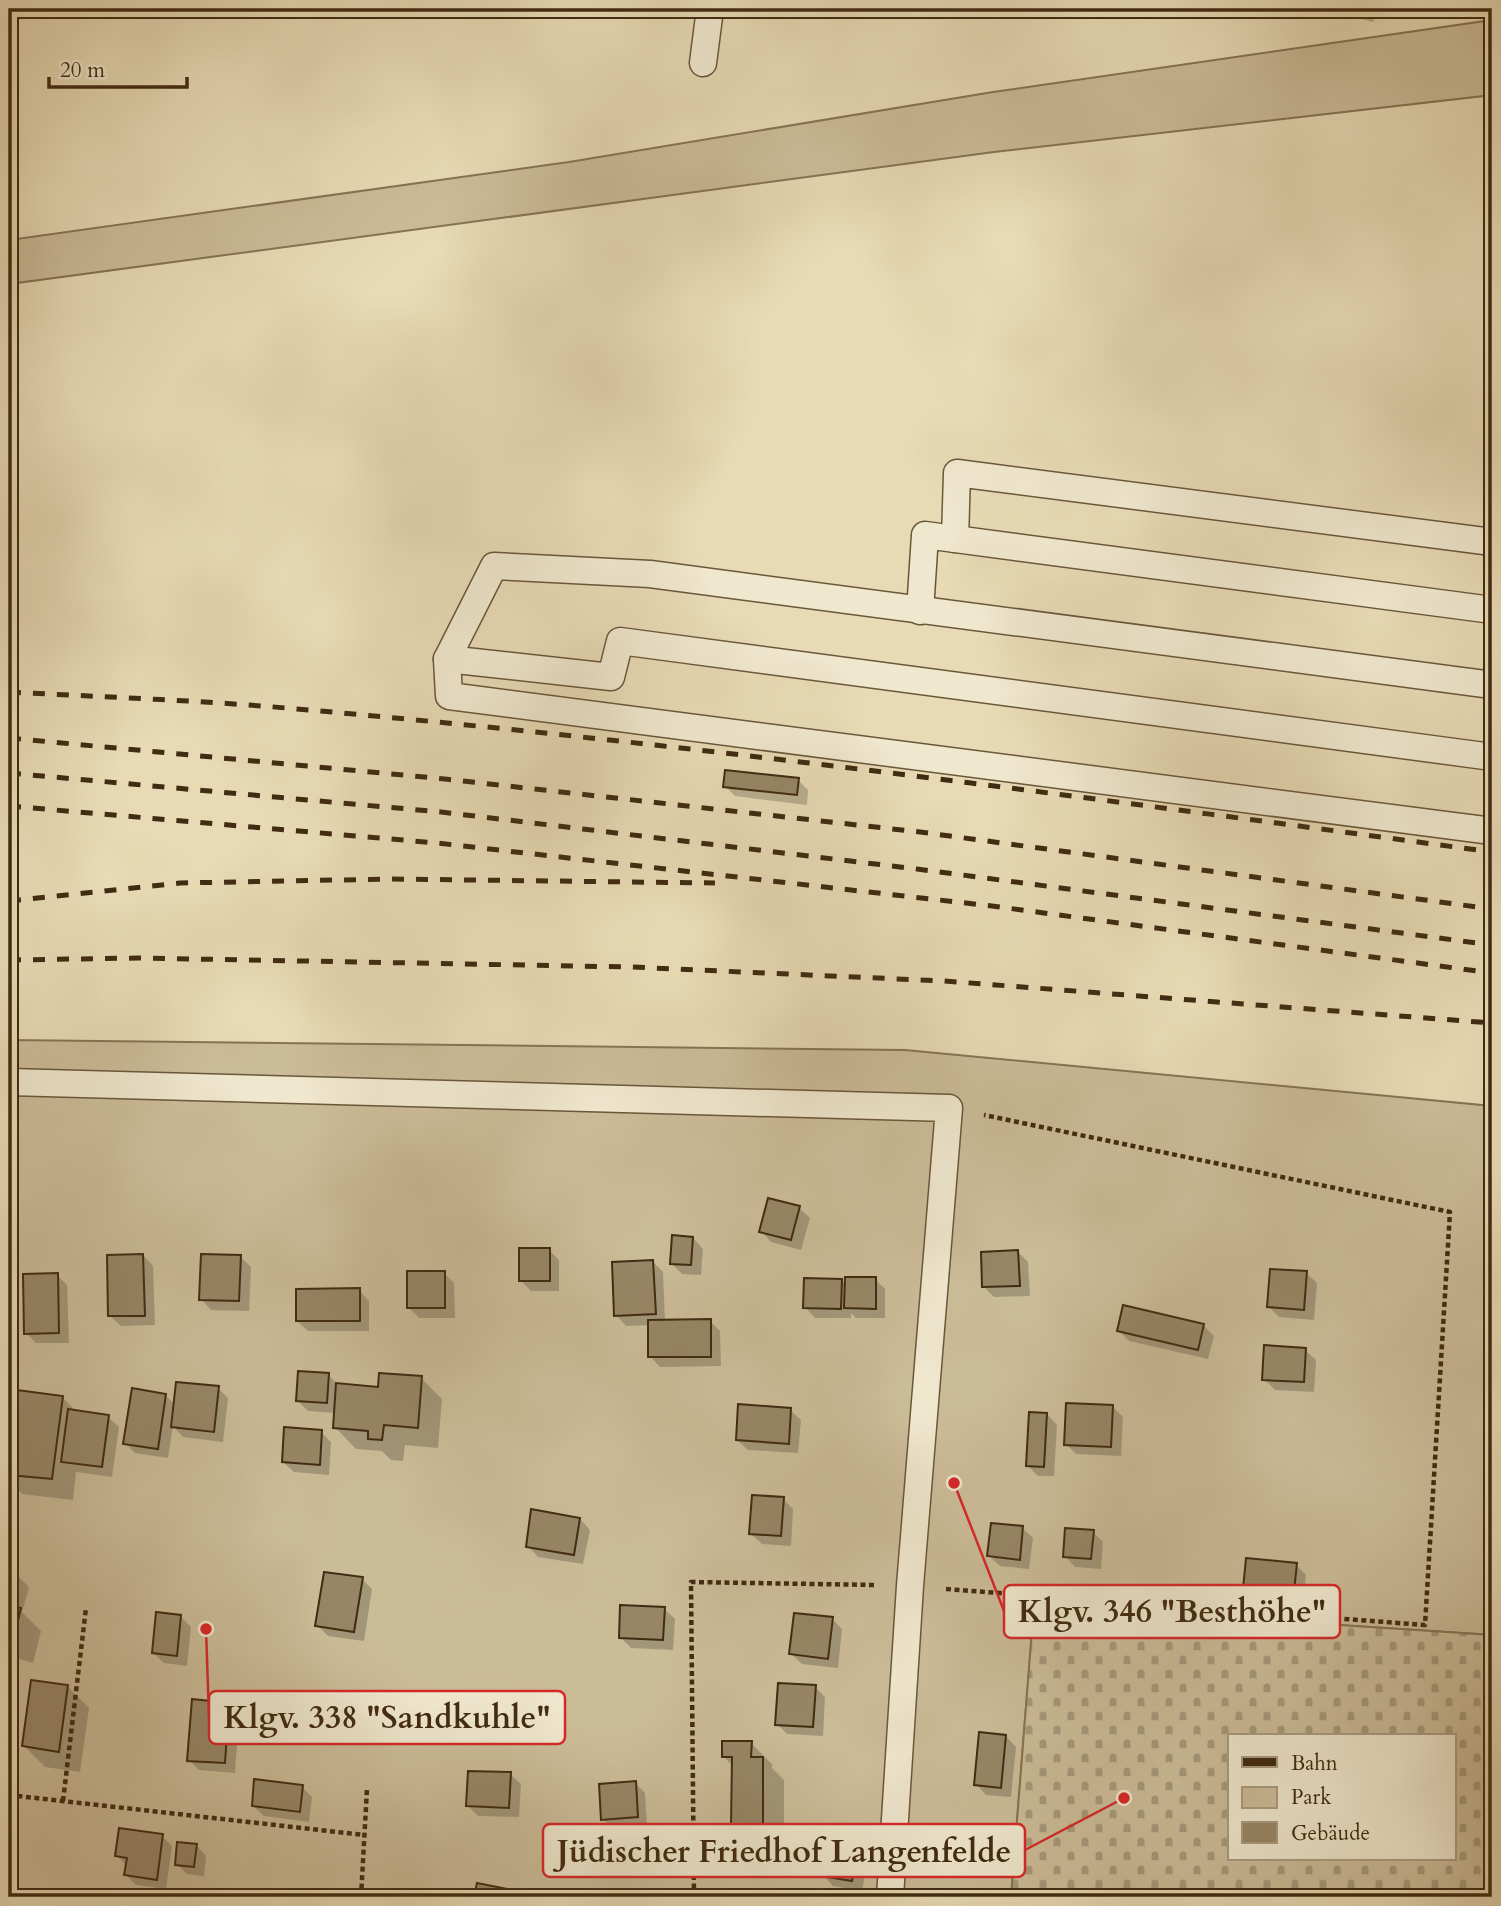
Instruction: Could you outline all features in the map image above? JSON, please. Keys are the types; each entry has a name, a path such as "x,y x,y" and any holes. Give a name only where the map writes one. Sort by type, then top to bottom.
{"lane":[{"path":"703,63 710,9"},
{"path":"955,539 957,473 1492,542"},
{"path":"920,611 925,535 1492,610"},
{"path":"1492,685 650,574 494,566 447,659 449,696 1492,831"},
{"path":"447,659 611,677 620,641 1492,757"},
{"path":"9,1082 949,1108 910,1586 890,1897"}],"path":[{"path":"694,1897 691,1582 910,1586 1425,1625 1450,1212 949,1108"},
{"path":"63,1801 86,1608"},
{"path":"360,1897 367,1789"},
{"path":"9,1795 364,1835"}],"green space":[{"path":"1492,20 1492,95 994,152 9,284 9,240 569,162 993,92"},
{"path":"9,1040 905,1050 1492,1106 1492,1635 1034,1605 1011,1897 9,1897"},
{"path":"1034,1605 1492,1635 1492,1897 1011,1897"}],"building":[{"path":"725,770 799,778 797,795 723,787"},
{"path":"768,1198 800,1206 791,1240 759,1232"},
{"path":"672,1235 693,1237 691,1265 670,1264"},
{"path":"519,1248 550,1248 550,1281 519,1281"},
{"path":"1018,1250 1020,1286 982,1287 981,1252"},
{"path":"143,1254 145,1316 108,1316 107,1255"},
{"path":"201,1254 241,1255 239,1301 199,1300"},
{"path":"653,1260 656,1314 614,1316 612,1262"},
{"path":"1270,1269 1307,1271 1304,1310 1267,1307"},
{"path":"407,1271 445,1271 445,1308 407,1308"},
{"path":"58,1273 59,1333 24,1334 23,1274"},
{"path":"845,1277 876,1277 876,1309 844,1308"},
{"path":"804,1278 842,1279 841,1309 803,1308"},
{"path":"360,1288 360,1321 296,1321 296,1289"},
{"path":"1123,1305 1204,1324 1198,1350 1117,1331"},
{"path":"711,1319 711,1357 648,1357 648,1320"},
{"path":"1264,1345 1306,1348 1304,1382 1262,1380"},
{"path":"298,1371 329,1373 327,1403 296,1401"},
{"path":"379,1373 422,1376 418,1428 384,1425 382,1440 368,1439 368,1431 333,1428 336,1383 378,1387"},
{"path":"176,1382 219,1386 214,1432 171,1427"},
{"path":"132,1388 166,1394 158,1449 123,1444"},
{"path":"9,1389 63,1396 52,1479 9,1475"},
{"path":"1066,1403 1113,1405 1111,1447 1064,1445"},
{"path":"738,1404 791,1408 789,1444 736,1440"},
{"path":"68,1409 109,1415 102,1467 61,1462"},
{"path":"1029,1412 1047,1413 1044,1467 1026,1466"},
{"path":"284,1427 322,1430 320,1465 282,1462"},
{"path":"752,1495 784,1497 781,1536 749,1534"},
{"path":"531,1509 580,1518 574,1555 526,1547"},
{"path":"991,1523 1023,1526 1020,1560 987,1556"},
{"path":"1065,1528 1094,1530 1091,1559 1063,1557"},
{"path":"1246,1558 1297,1563 1294,1592 1243,1589"},
{"path":"324,1572 363,1577 354,1632 315,1626"},
{"path":"9,1605 21,1608 13,1642 9,1641"},
{"path":"620,1605 665,1607 663,1640 619,1638"},
{"path":"156,1612 181,1615 177,1656 152,1653"},
{"path":"794,1613 833,1617 828,1659 789,1654"},
{"path":"31,1680 68,1685 59,1752 22,1746"},
{"path":"778,1683 816,1685 813,1727 775,1725"},
{"path":"192,1699 229,1703 225,1763 187,1761"},
{"path":"979,1732 1006,1735 1001,1788 974,1785"},
{"path":"722,1741 752,1741 751,1757 763,1757 763,1824 731,1824 732,1757 722,1757"},
{"path":"468,1771 511,1772 509,1808 466,1806"},
{"path":"254,1779 303,1785 300,1812 252,1806"},
{"path":"636,1781 638,1817 601,1820 599,1784"},
{"path":"119,1828 163,1834 157,1880 124,1875 127,1858 115,1856"},
{"path":"828,1840 859,1845 852,1881 821,1876"},
{"path":"177,1842 197,1844 194,1867 175,1865"},
{"path":"477,1883 537,1895 537,1897 474,1897"}],"railway":[{"path":"9,692 251,705 588,738 1040,792 1492,852"},
{"path":"9,738 445,779 920,832 1492,909"},
{"path":"9,773 441,812 917,869 1492,945"},
{"path":"9,806 437,843 992,906 1492,973"},
{"path":"9,901 180,883 390,879 715,883"},
{"path":"9,960 138,958 631,967 944,981 1492,1023"}],"place":[{"name":"Klgv. 346 \"Besthöhe\"","path":"954,1483"},
{"name":"Klgv. 338 \"Sandkuhle\"","path":"206,1629"},
{"name":"Jüdischer Friedhof Langenfelde","path":"1124,1798"}]}
